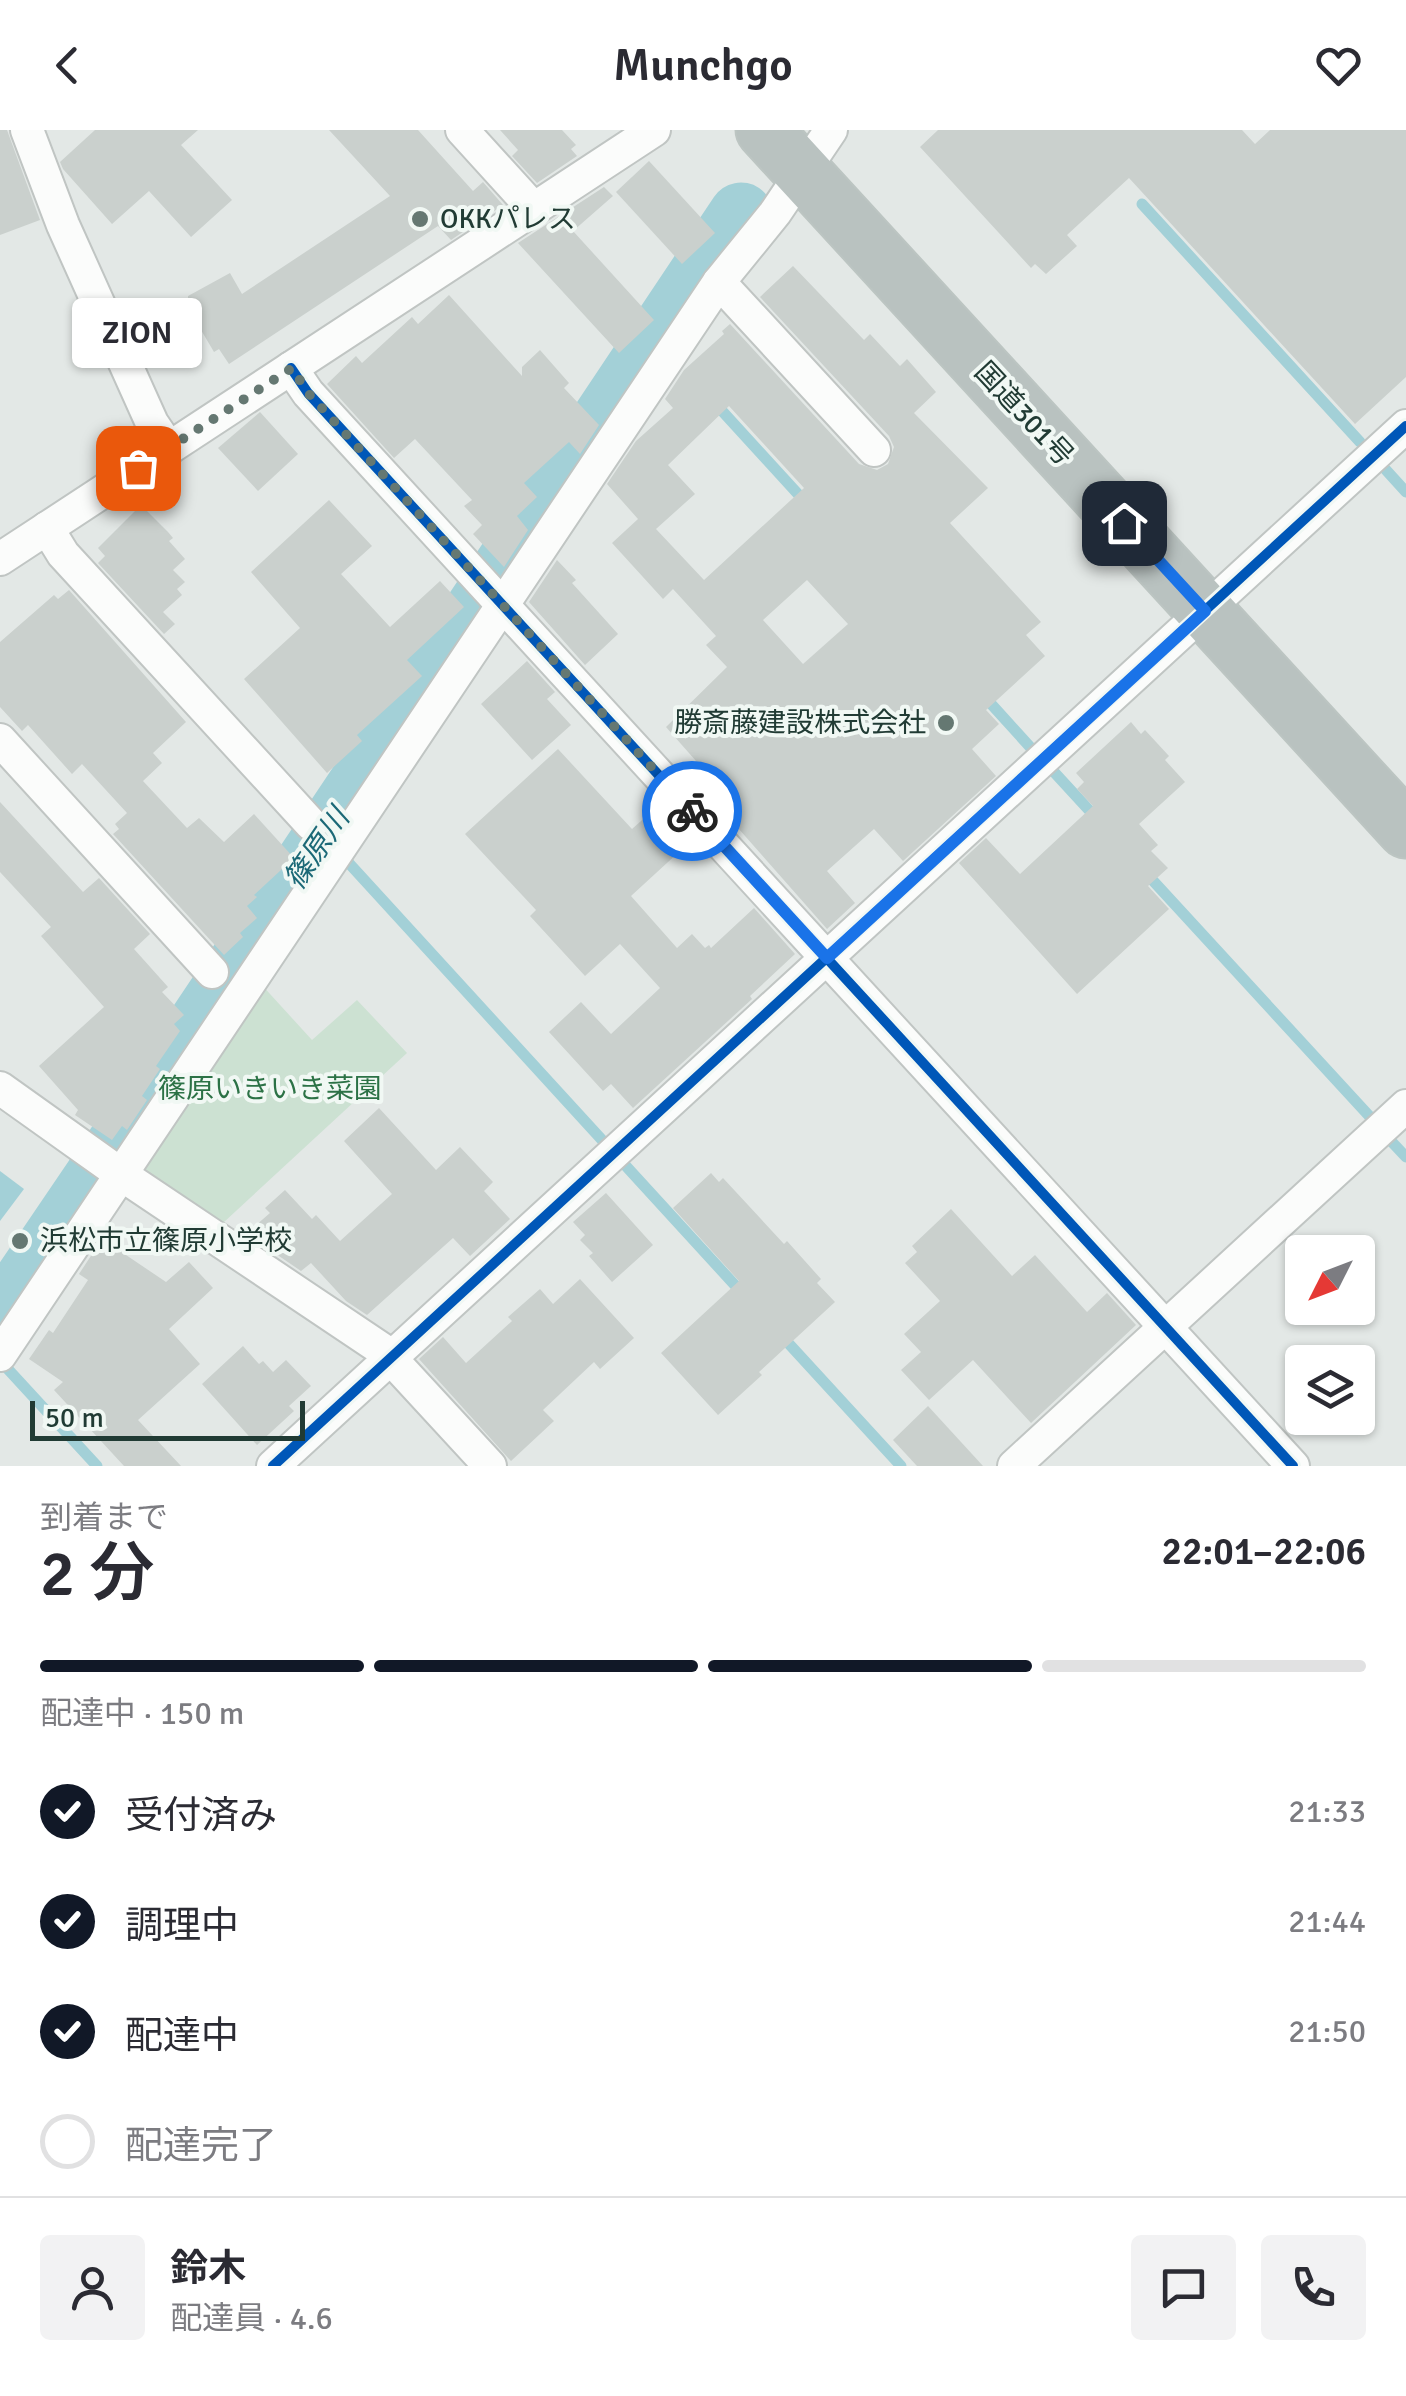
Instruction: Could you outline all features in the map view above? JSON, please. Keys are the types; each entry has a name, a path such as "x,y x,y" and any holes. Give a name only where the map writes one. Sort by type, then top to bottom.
{"highway":[{"name":"国道301号","path":"764,130 817,151 1205,611 1406,830"}],"street":[{"path":"27,130 152,423 169,448"},
{"path":"462,130 534,209"},
{"path":"0,559 534,209 631,136"},
{"path":"0,1354 111,1168 503,605 719,282 775,213 817,151"},
{"path":"719,282 874,450"},
{"path":"292,368 308,393 1293,1466"},
{"path":"273,1466 1406,426"},
{"path":"46,528 63,554 311,824"},
{"path":"0,740 212,972"},
{"path":"0,1088 111,1168 383,1350 490,1466"},
{"path":"1014,1466 1406,1106"}],"green space":[{"name":"篠原いきいき菜園","path":"260,983 312,1040 357,1000 407,1053 223,1223 145,1171 143,1159"}],"water":[{"path":"0,1171 24,1189 0,1221"}],"building":[{"path":"0,130 7,130 40,220 0,235"},
{"path":"95,130 198,130 181,145 232,200 191,237 149,191 112,224 60,162"},
{"name":"OKKパレス","path":"329,130 418,130 473,191 483,182 503,205 451,240 438,226 229,364 219,349 214,352 188,308 188,296 230,273 242,294 390,196"},
{"path":"500,130 562,130 576,145 571,149 577,156 537,183 512,156 518,150"},
{"path":"938,130 1242,130 1255,144 1270,130 1406,130 1406,377 1355,424 1129,178 1067,235 1077,246 1046,274 1035,264 1031,268 920,147"},
{"path":"649,161 715,233 682,264 616,192"},
{"path":"604,187 613,196 573,231 654,320 619,353 518,243"},
{"path":"793,266 864,340 870,334 900,366 907,359 936,392 914,413 988,488 950,523 1041,622 1026,635 1045,656 986,710 999,724 972,749 996,776 903,861 874,829 827,871 855,903 827,929 689,778 694,774 689,768 696,761 666,727 727,667 706,645 716,636 673,589 663,599 612,543 638,519 607,484 636,441 673,408 665,399 684,370 730,324 859,464 877,470 888,464 894,447 889,436 760,297","holes":["729,406 804,488 704,580 656,529 695,494 668,465","807,580 848,624 803,664 763,620"]},
{"path":"449,295 522,376 522,367 540,350 569,383 564,388 599,425 580,454 569,442 524,483 537,497 517,516 528,530 504,567 473,534 482,525 464,506 472,500 415,439 394,458 327,384 356,356 362,363 412,317 418,324"},
{"path":"260,412 298,454 258,491 218,448"},
{"path":"329,500 372,546 341,574 390,627 440,581 464,607 407,660 422,676 357,735 362,741 327,773 244,679 300,628 251,572"},
{"path":"141,505 173,538 169,541 185,559 173,570 185,582 177,589 182,595 163,612 175,624 164,634 98,563 105,556 98,548"},
{"path":"557,560 576,580 572,583 618,634 585,665 529,602"},
{"path":"69,590 186,722 153,753 162,763 143,781 187,828 199,818 224,842 254,814 294,858 254,895 257,897 247,906 257,918 224,955 113,834 119,829 115,824 127,813 82,764 72,774 28,725 22,731 0,707 0,642 54,595 58,599"},
{"path":"527,661 555,692 547,699 571,725 532,760 481,704"},
{"path":"1131,722 1141,734 1145,730 1169,756 1165,760 1185,782 1139,824 1158,845 1151,851 1168,868 1148,886 1169,909 1077,994 959,863 986,838 1020,874 1093,806 1077,789 1084,782 1076,773"},
{"path":"558,749 632,829 659,805 692,840 631,896 677,948 692,934 705,948 711,948 754,908 795,954 633,1108 611,1084 603,1091 549,1032 581,1002 611,1034 660,988 620,944 585,976 530,916 536,910 465,834"},
{"path":"0,802 83,892 99,878 150,934 134,949 168,987 162,992 184,1015 174,1024 180,1031 156,1066 160,1069 142,1096 147,1100 127,1130 122,1126 112,1140 75,1115 78,1110 39,1066 104,1007 41,936 51,927 0,872"},
{"path":"379,1108 436,1170 460,1147 493,1182 484,1191 510,1219 470,1256 453,1238 367,1315 346,1301 311,1263 301,1271 279,1256 255,1226 270,1213 265,1208 285,1190 340,1241 392,1194 344,1141"},
{"path":"711,1173 719,1182 723,1178 784,1244 787,1241 821,1279 817,1283 835,1302 718,1415 661,1353 739,1281 673,1208"},
{"path":"606,1193 653,1245 612,1282 589,1256 593,1253 580,1240 585,1235 573,1222"},
{"path":"951,1209 1012,1276 1035,1255 1087,1312 1107,1293 1136,1325 1031,1423 973,1360 929,1400 901,1370 921,1352 904,1334 940,1301 905,1263 917,1252 912,1246"},
{"path":"106,1233 130,1249 126,1255 166,1282 189,1262 213,1288 169,1329 200,1364 138,1420 181,1466 124,1466 54,1390 63,1382 29,1359 49,1330 53,1333 88,1280 79,1274"},
{"path":"580,1279 634,1338 600,1369 594,1362 543,1410 554,1421 511,1461 419,1359 443,1337 466,1363 540,1289 553,1304"},
{"path":"243,1346 259,1364 263,1361 273,1372 286,1360 311,1386 289,1406 294,1411 257,1445 202,1384"},
{"path":"928,1406 983,1466 917,1466 893,1440"}],"waterway":[{"path":"1142,204 1360,442"},
{"name":"篠原川","path":"496,582 741,215"},
{"path":"713,401 808,505"},
{"path":"1386,470 1406,492"},
{"name":"篠原川","path":"151,1098 484,600"},
{"path":"983,695 1031,748"},
{"path":"1054,772 1099,821"},
{"path":"346,860 603,1141"},
{"path":"1145,872 1372,1119"},
{"name":"篠原川","path":"0,1320 127,1133"},
{"path":"1390,1140 1406,1157"},
{"path":"625,1165 743,1294"},
{"path":"779,1333 901,1466"},
{"path":"5,1366 97,1466"}],"cycle path":[{"path":"291,368 308,393 1293,1466"},
{"path":"273,1466 1406,426"}],"way so far":[{"path":"138,468 292,368 308,393 692,811"}],"place":[{"name":"OKKパレス","path":"420,219"},
{"name":"ZION","path":"138,468"},
{"name":"勝斎藤建設株式会社","path":"946,723"},
{"name":"浜松市立篠原小学校","path":"20,1241"}],"route":[{"path":"692,811 827,958 1205,611 1124,523"}]}
